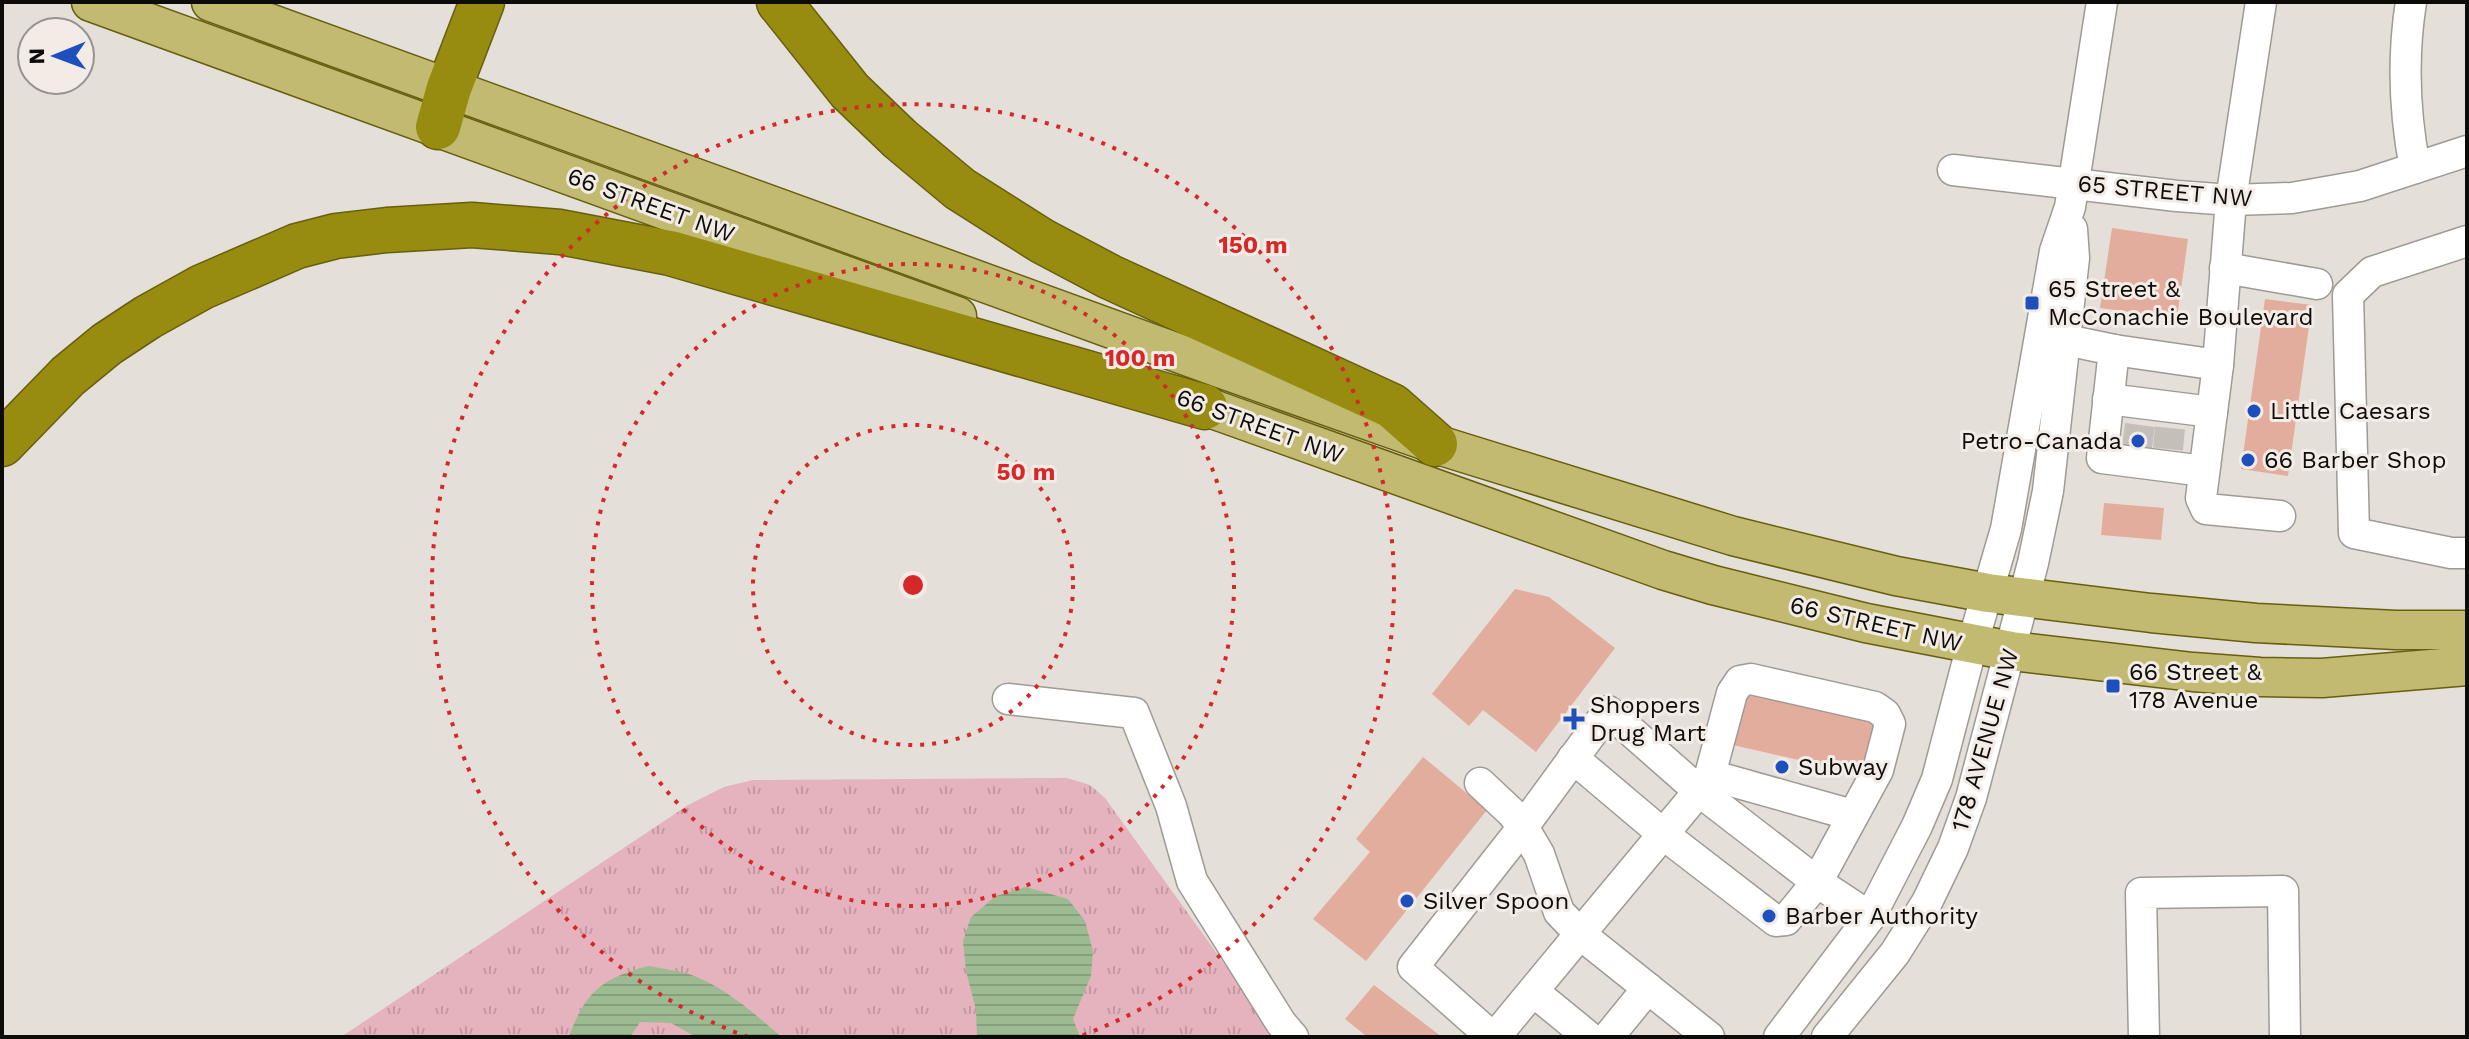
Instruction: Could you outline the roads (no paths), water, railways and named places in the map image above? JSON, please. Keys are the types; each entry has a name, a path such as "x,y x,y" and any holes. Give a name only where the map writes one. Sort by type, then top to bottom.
{"highway":[{"path":"444,108 482,2"},
{"path":"779,2 850,91 900,139 960,189 1042,241 1110,277 1392,406 1435,444"},
{"path":"2,444 68,376 107,344 202,287 297,246 336,236 472,225 560,232 670,253 1205,407"}],"main road":[{"name":"66 STREET NW","path":"91,2 444,108 1222,369 1435,444 1785,550 1896,576 1998,622 2193,672 2322,678 2467,666"},
{"name":"66 STREET NW","path":"211,2 444,108 1205,407 1580,541 1713,585 1866,623 2196,617 2330,628 2467,630"}],"street":[{"path":"1998,622 2006,529 2055,251 2072,195 2102,2"},
{"path":"2261,2 2231,200 2218,365 2201,498 2206,509 2280,516"},
{"path":"2411,2 2404,93 2415,168"},
{"name":"65 STREET NW","path":"1953,170 2072,195 2231,200 2292,198 2360,186 2467,151"},
{"path":"1998,622 2048,491 2074,258 2072,195"},
{"path":"2467,241 2372,272 2348,295 2354,533 2451,553 2467,553"},
{"path":"2225,268 2317,284"},
{"path":"2066,340 2218,365"},
{"path":"2114,350 2102,458 2139,434 2169,438 2204,471"},
{"path":"2108,399 2139,434 2169,438 2212,412"},
{"name":"178 AVENUE NW","path":"1779,1037 1870,917 1912,837 1998,622"},
{"name":"178 AVENUE NW","path":"1827,1037 1895,953 1934,889 1953,848 1971,798 1998,622"},
{"path":"1573,758 1663,834 1776,921 1786,920 1817,882 1878,770 1890,724 1885,714 1875,707 1751,679 1740,681 1732,693 1704,783 1663,834 1580,934 1534,992 1494,1037 1413,967 1523,827 1573,758 1608,711 1704,783 1817,882 1870,917"},
{"path":"1008,699 1134,713 1171,806 1192,881 1281,1023 1293,1037"},
{"path":"1480,783 1523,827 1539,854 1559,912 1580,934 1709,1037"},
{"path":"1704,783 1852,815"},
{"path":"2144,1037 2141,893 2283,891 2285,1037"},
{"path":"1608,1037 1648,988"},
{"path":"1534,992 1579,1034"}],"tunnel":[{"path":"2137,447 2140,425"},
{"path":"2168,449 2170,428"}],"place":[{"name":"65 Street & McConachie Boulevard","path":"2032,303"},
{"name":"Little Caesars","path":"2254,411"},
{"name":"Petro-Canada","path":"2138,441"},
{"name":"66 Barber Shop","path":"2248,460"},
{"name":"66 Street & 178 Avenue","path":"2113,686"},
{"name":"Shoppers Drug Mart","path":"1574,719"},
{"name":"Subway","path":"1782,767"},
{"name":"Silver Spoon","path":"1407,901"},
{"name":"Barber Authority","path":"1769,916"}]}
